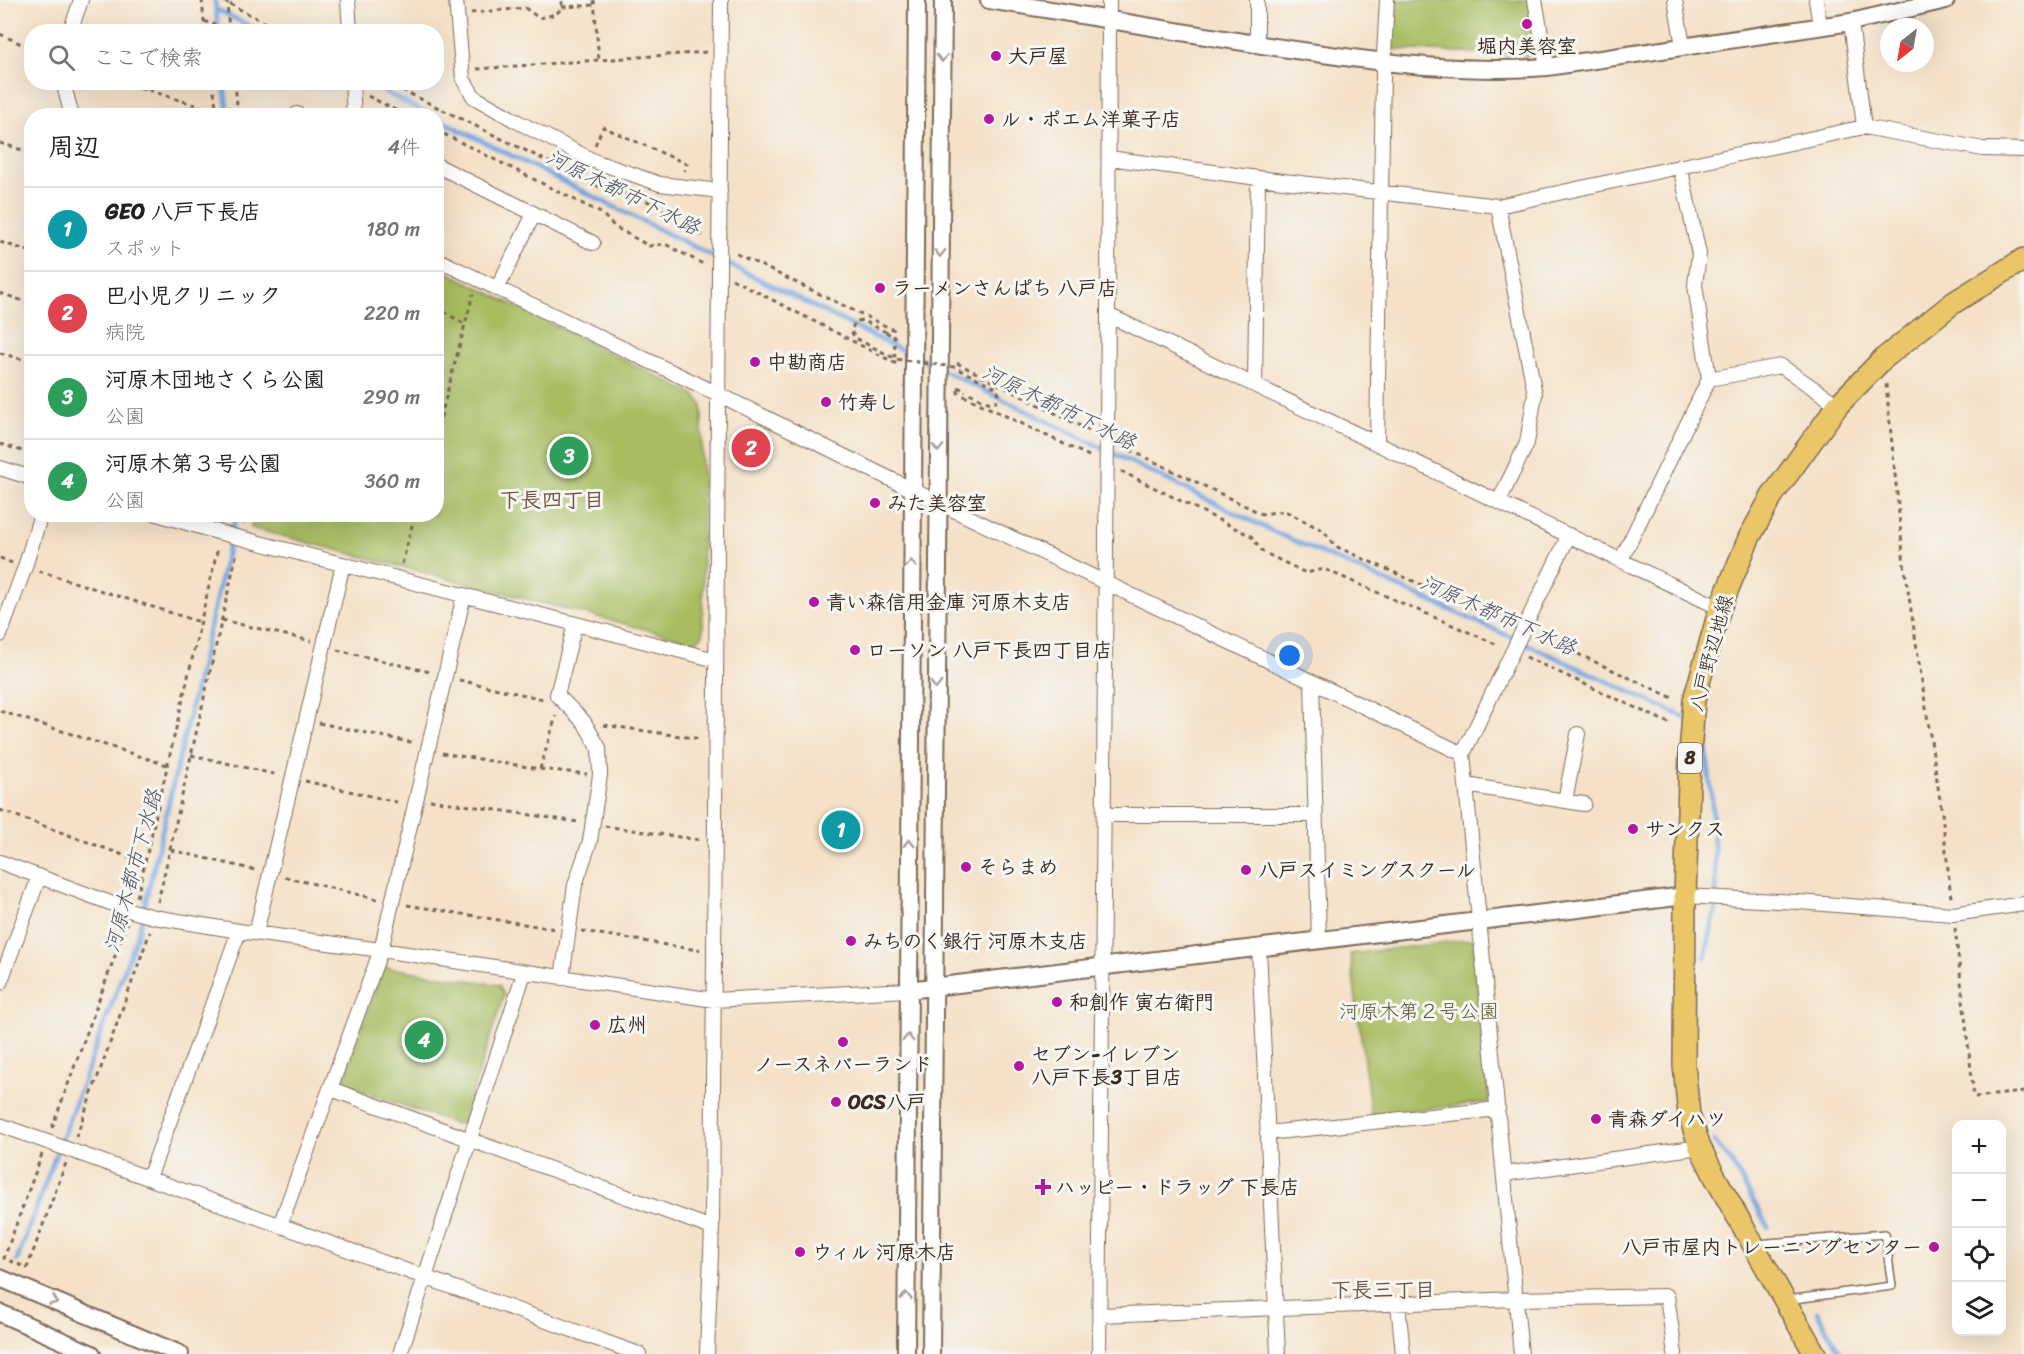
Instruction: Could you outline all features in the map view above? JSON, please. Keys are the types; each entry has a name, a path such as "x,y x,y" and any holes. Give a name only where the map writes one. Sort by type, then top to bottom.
{"main road":[{"name":"八戸野辺地線","path":"1815,1354 1700,1148 1689,1115 1684,1065 1685,896 1694,700 1720,608 1749,537 1772,496 1838,405 1883,359 1953,303 2024,259"}],"street":[{"path":"73,24 81,0"},
{"path":"348,0 350,24"},
{"path":"707,1354 712,1228 721,0"},
{"path":"906,1354 917,0"},
{"path":"931,1354 943,0"},
{"path":"989,0 1109,18 1257,45 1384,63 1506,70 1547,67 1851,22 1946,0"},
{"path":"1100,1354 1109,0"},
{"path":"1257,0 1257,45"},
{"path":"1377,443 1380,192 1387,0"},
{"path":"1535,0 1547,67"},
{"path":"1675,0 1683,46"},
{"path":"1816,0 1820,26"},
{"path":"457,7 463,79 474,97 588,158 660,184 720,191"},
{"path":"1851,22 1864,127"},
{"path":"65,90 70,108"},
{"path":"353,90 354,108"},
{"path":"1109,158 1498,206 1864,127 1983,150 2024,150"},
{"path":"1621,560 1709,379 1695,285 1699,255 1680,166"},
{"path":"444,169 593,243"},
{"path":"1255,384 1258,178"},
{"path":"1498,206 1535,394 1527,443 1499,501"},
{"path":"497,289 534,214"},
{"path":"444,263 1463,754"},
{"path":"1108,315 1720,608"},
{"path":"1709,379 1781,366 1838,405"},
{"path":"0,468 24,476"},
{"path":"0,635 39,522"},
{"path":"184,522 716,660"},
{"path":"1521,1354 1463,754 1569,535"},
{"path":"256,933 343,564"},
{"path":"280,1225 332,1089 381,950 464,595"},
{"path":"562,978 575,885 590,841 600,775 599,748 584,722 560,701 557,695 575,624"},
{"path":"1312,682 1319,941"},
{"path":"1565,801 1578,734"},
{"path":"1466,785 1584,804"},
{"path":"1104,815 1315,815"},
{"path":"0,862 154,917 714,1000 908,990 1685,896 1953,914 2024,904"},
{"path":"0,983 39,877"},
{"path":"149,1178 239,931"},
{"path":"1259,948 1278,1354"},
{"path":"400,1354 524,973"},
{"path":"332,1089 712,1228"},
{"path":"1267,1133 1498,1109"},
{"path":"0,1125 636,1354"},
{"path":"1504,1174 1700,1148"},
{"path":"0,1278 153,1349 180,1354"},
{"path":"1100,1315 1516,1299 1667,1296 1675,1354"},
{"path":"1398,1304 1403,1354"},
{"path":"0,1313 92,1354"}],"lane":[{"path":"1754,1244 1885,1234 1892,1286 1786,1300"}],"path":[{"path":"202,0 204,24"},
{"path":"561,0 562,8"},
{"path":"594,0 599,60"},
{"path":"225,1 229,24"},
{"path":"225,1 268,24"},
{"path":"457,7 525,8 539,18 555,15 562,8 595,5"},
{"path":"204,21 212,24"},
{"path":"0,34 24,45"},
{"path":"462,70 712,52"},
{"path":"146,90 199,108"},
{"path":"214,90 216,108"},
{"path":"236,90 237,108"},
{"path":"360,90 393,108"},
{"path":"402,90 439,108"},
{"path":"444,110 614,194 634,194 662,209 672,221 894,330 895,363 665,244 649,246 615,227 602,213 444,134"},
{"path":"588,158 603,127 687,164 677,186"},
{"path":"0,143 24,150"},
{"path":"0,242 24,250"},
{"path":"444,401 477,279"},
{"path":"0,293 24,300"},
{"path":"444,312 466,326"},
{"path":"894,338 862,320 855,322 851,331 855,338 896,359 954,367 995,387 999,394 996,402 990,403 958,387"},
{"path":"0,353 24,360"},
{"path":"1883,359 1904,564 1942,813 1974,1097 2024,1092"},
{"path":"1679,728 1324,569 1306,573 1263,552 1251,536 958,393 957,362 1107,439 1262,514 1284,511 1324,531 1335,546 1683,702"},
{"path":"0,444 24,452"},
{"path":"400,568 413,522"},
{"path":"4,1258 137,896 221,533"},
{"path":"0,558 200,622"},
{"path":"222,620 445,677 560,701 540,769"},
{"path":"0,711 167,765"},
{"path":"307,720 428,748 540,769 600,775"},
{"path":"584,722 706,740"},
{"path":"417,798 705,840"},
{"path":"0,810 145,863"},
{"path":"170,850 392,903 563,930 569,928 697,950 704,946"}],"green space":[{"path":"1394,0 1529,0 1538,56 1390,49"},
{"path":"444,270 695,395 702,405 703,635 695,642 251,528 252,522 444,522"},
{"name":"河原木第２号公園","path":"1473,939 1489,1102 1371,1115 1350,954"},
{"path":"383,967 499,985 504,995 463,1122 456,1124 342,1084"}],"waterway":[{"name":"河原木都市下水路","path":"215,0 217,24"},
{"name":"河原木都市下水路","path":"216,9 245,24"},
{"name":"河原木都市下水路","path":"225,90 227,108"},
{"name":"河原木都市下水路","path":"381,90 416,108"},
{"name":"河原木都市下水路","path":"444,122 879,339 1270,530 1529,645 1686,718"},
{"name":"河原木都市下水路","path":"17,1260 139,930 234,522"},
{"path":"1697,723 1707,728 1716,890 1716,907 1705,957"},
{"path":"1714,1141 1732,1163 1768,1227"},
{"path":"1817,1312 1841,1354"}],"place":[{"name":"堀内美容室","path":"1527,24"},
{"name":"大戸屋","path":"996,56"},
{"name":"ル・ポエム洋菓子店","path":"989,119"},
{"name":"ラーメンさんぱち 八戸店","path":"880,288"},
{"name":"中勘商店","path":"755,362"},
{"name":"竹寿し","path":"826,402"},
{"name":"巴小児クリニック","path":"751,448"},
{"name":"河原木団地さくら公園","path":"569,456"},
{"name":"みた美容室","path":"875,503"},
{"name":"青い森信用金庫 河原木支店","path":"814,602"},
{"name":"ローソン 八戸下長四丁目店","path":"855,650"},
{"name":"サンクス","path":"1633,829"},
{"name":"GEO 八戸下長店","path":"841,830"},
{"name":"そらまめ","path":"966,867"},
{"name":"八戸スイミングスクール","path":"1246,870"},
{"name":"みちのく銀行 河原木支店","path":"851,941"},
{"name":"和創作 寅右衛門","path":"1057,1002"},
{"name":"広州","path":"595,1025"},
{"name":"河原木第３号公園","path":"424,1040"},
{"name":"ノースネバーランド","path":"843,1042"},
{"name":"セブン-イレブン 八戸下長3丁目店","path":"1019,1066"},
{"name":"OCS八戸","path":"836,1102"},
{"name":"青森ダイハツ","path":"1596,1119"},
{"name":"ハッピー・ドラッグ 下長店","path":"1043,1187"},
{"name":"八戸市屋内トレーニングセンター","path":"1934,1247"},
{"name":"ウィル 河原木店","path":"800,1252"}],"district":[{"name":"下長四丁目","path":"552,500"},
{"name":"下長三丁目","path":"1383,1290"}]}
